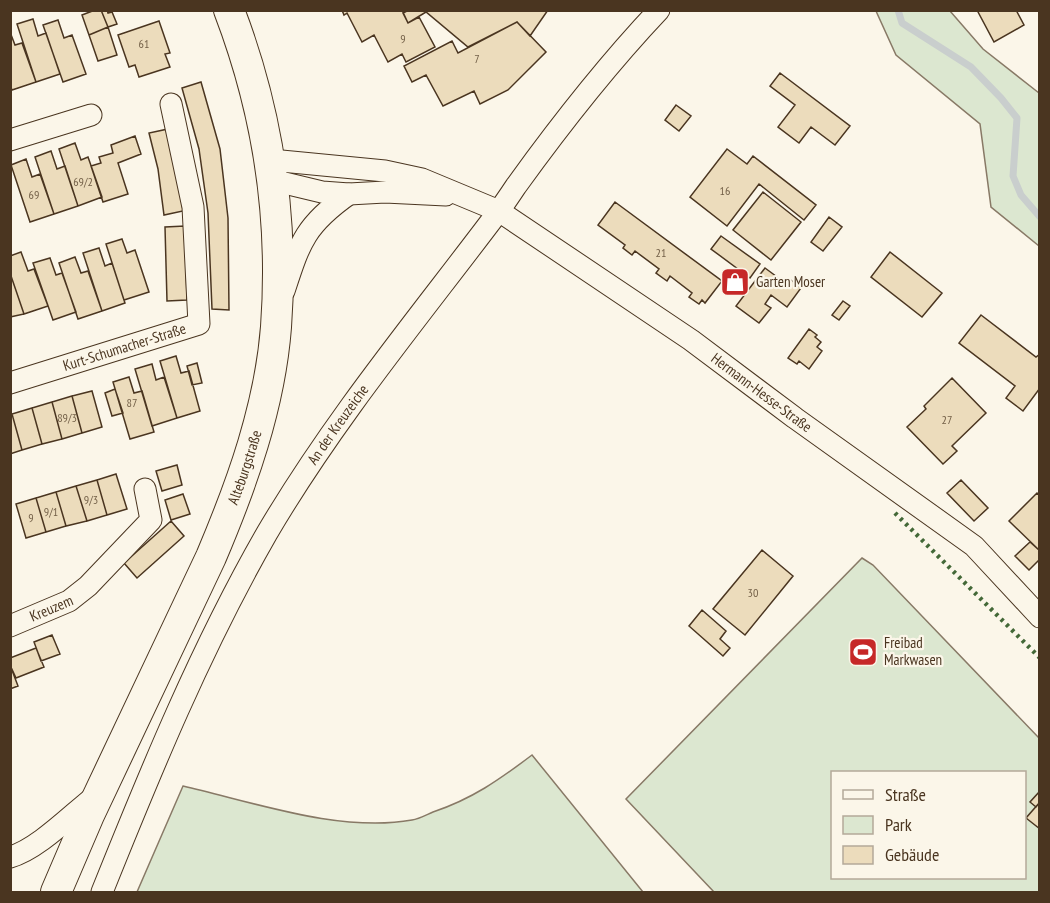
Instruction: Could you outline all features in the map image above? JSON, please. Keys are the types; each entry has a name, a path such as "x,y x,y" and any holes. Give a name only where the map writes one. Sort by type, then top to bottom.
{"main road":[{"name":"Alteburgstraße","path":"56,892 99,793 228,517 248,461 264,403 276,327 276,218 272,170 254,88 229,10"}],"street":[{"name":"An der Kreuzeiche","path":"102,892 186,690 268,532 377,370 570,115 659,10"},
{"name":"Kurt-Schumacher-Straße","path":"10,383 199,324 193,207 171,104"},
{"path":"10,140 91,115"},
{"name":"Hermann-Hesse-Straße","path":"272,170 322,192 462,196"},
{"name":"Hermann-Hesse-Straße","path":"272,170 385,171 422,179 499,211 691,340 795,418 974,546 1040,617"},
{"path":"276,327 284,292 303,240 312,225 326,210 349,194"},
{"name":"Kreuzem","path":"10,626 69,601 88,586 151,520 145,489"},
{"path":"10,857 37,843 99,793"}],"green space":[{"path":"876,11 950,11 983,49 1039,93 1039,246 991,207 980,124 896,55"},
{"name":"Freibad Markwasen","path":"862,558 873,565 1039,738 1039,892 714,892 626,799"},
{"path":"532,755 643,892 137,892 183,786 297,814 326,819 384,823 417,819 460,801 496,781"}],"building":[{"path":"101,10 108,27 89,35 82,15"},
{"path":"101,10 112,12 117,24 108,27"},
{"path":"342,10 402,10 408,23 419,17 435,47 406,62 402,54 388,62 374,35 362,42 347,13 344,15"},
{"path":"409,10 548,10 530,36 517,22 468,47 426,12 408,23 403,13"},
{"path":"977,10 1016,10 1024,25 994,42"},
{"path":"33,19 38,36 46,33 60,74 36,82 17,24"},
{"path":"58,20 64,38 72,35 86,74 63,82 43,25"},
{"path":"159,21 170,53 165,54 170,67 139,77 135,65 129,67 118,35"},
{"path":"517,22 546,52 508,90 480,104 474,91 443,106 426,75 412,82 404,66 452,41 458,53"},
{"path":"108,27 117,55 98,61 89,35"},
{"path":"10,32 15,45 22,43 36,82 12,90 10,85"},
{"path":"780,73 850,126 835,145 811,127 799,143 778,127 795,105 770,86"},
{"path":"201,82 220,149 228,218 229,310 212,309 208,213 199,149 182,88"},
{"path":"676,105 691,116 679,131 665,120"},
{"path":"168,129 178,168 183,211 164,215 158,169 149,133"},
{"path":"135,136 141,154 118,163 128,194 103,202 91,166 101,163 99,157 113,153 111,145"},
{"path":"75,143 81,160 88,157 102,197 78,206 59,149"},
{"path":"727,149 747,164 753,156 816,205 804,220 759,184 727,226 690,197"},
{"path":"51,151 57,169 65,166 78,206 54,214 35,157"},
{"path":"26,159 32,177 40,174 54,214 30,222 11,165"},
{"path":"763,192 801,222 771,260 733,230"},
{"path":"615,202 722,281 705,303 702,300 699,304 689,297 692,293 670,276 667,281 656,273 659,269 635,251 632,255 623,248 625,245 598,225"},
{"path":"829,217 842,227 823,251 811,242"},
{"path":"185,226 187,300 167,301 165,227"},
{"path":"721,236 760,264 750,278 711,249"},
{"path":"122,239 127,253 135,250 149,292 124,300 106,244"},
{"path":"99,248 105,266 112,263 125,303 102,311 83,253"},
{"path":"21,252 28,271 34,269 48,306 24,314 10,273 10,256"},
{"path":"890,252 942,293 922,317 871,277"},
{"path":"75,257 81,273 88,271 102,311 78,319 59,263"},
{"path":"50,258 56,275 62,273 76,312 53,320 33,263"},
{"path":"765,268 788,285 791,280 801,288 787,307 771,295 765,304 771,308 759,323 736,306"},
{"path":"10,273 24,314 10,317"},
{"path":"843,301 850,306 839,320 832,315"},
{"path":"981,315 1036,357 1040,354 1040,388 1023,411 1006,398 1015,386 959,343"},
{"path":"809,329 817,335 815,337 821,342 817,347 822,351 809,369 799,361 797,364 788,358"},
{"path":"176,356 181,373 189,371 200,411 177,418 160,361"},
{"path":"197,363 202,383 192,385 187,366"},
{"path":"152,364 156,380 164,377 177,418 152,426 135,369"},
{"path":"129,377 134,393 142,391 154,432 130,439 113,382"},
{"path":"952,378 986,413 952,446 957,451 943,464 907,427 926,409 924,406"},
{"path":"115,389 123,413 112,416 105,393"},
{"path":"92,391 102,427 82,433 72,396"},
{"path":"72,396 82,433 62,439 52,402"},
{"path":"52,402 62,439 42,444 32,408"},
{"path":"32,408 42,444 22,450 12,414"},
{"path":"10,414 12,414 22,450 10,454"},
{"path":"177,465 182,485 162,491 156,471"},
{"path":"116,474 127,509 107,515 97,480"},
{"path":"97,480 107,515 87,521 76,486"},
{"path":"961,480 988,508 974,521 947,493"},
{"path":"76,486 87,521 66,526 56,492"},
{"path":"56,492 66,526 46,532 36,498"},
{"path":"1037,493 1040,496 1040,551 1009,521"},
{"path":"183,494 190,514 171,520 165,500"},
{"path":"36,498 46,532 26,538 16,504"},
{"path":"171,521 184,536 137,578 124,563"},
{"path":"1030,542 1040,551 1040,559 1029,570 1015,556"},
{"path":"762,550 793,576 745,635 713,609"},
{"path":"702,610 726,631 720,639 730,648 723,656 689,626"},
{"path":"52,635 60,654 41,661 34,642"},
{"path":"36,648 44,667 16,678 10,665 10,658"},
{"path":"10,665 18,686 10,689"},
{"path":"1040,791 1040,802 1036,807 1030,802"},
{"path":"1040,802 1040,829 1026,818"}],"waterway":[{"path":"898,10 902,23 971,67 1017,118 1013,176 1021,195 1040,217"}],"hedge":[{"path":"895,513 1040,658"}],"place":[{"name":"Garten Moser","path":"735,282"},
{"name":"Freibad Markwasen","path":"863,652"}]}
